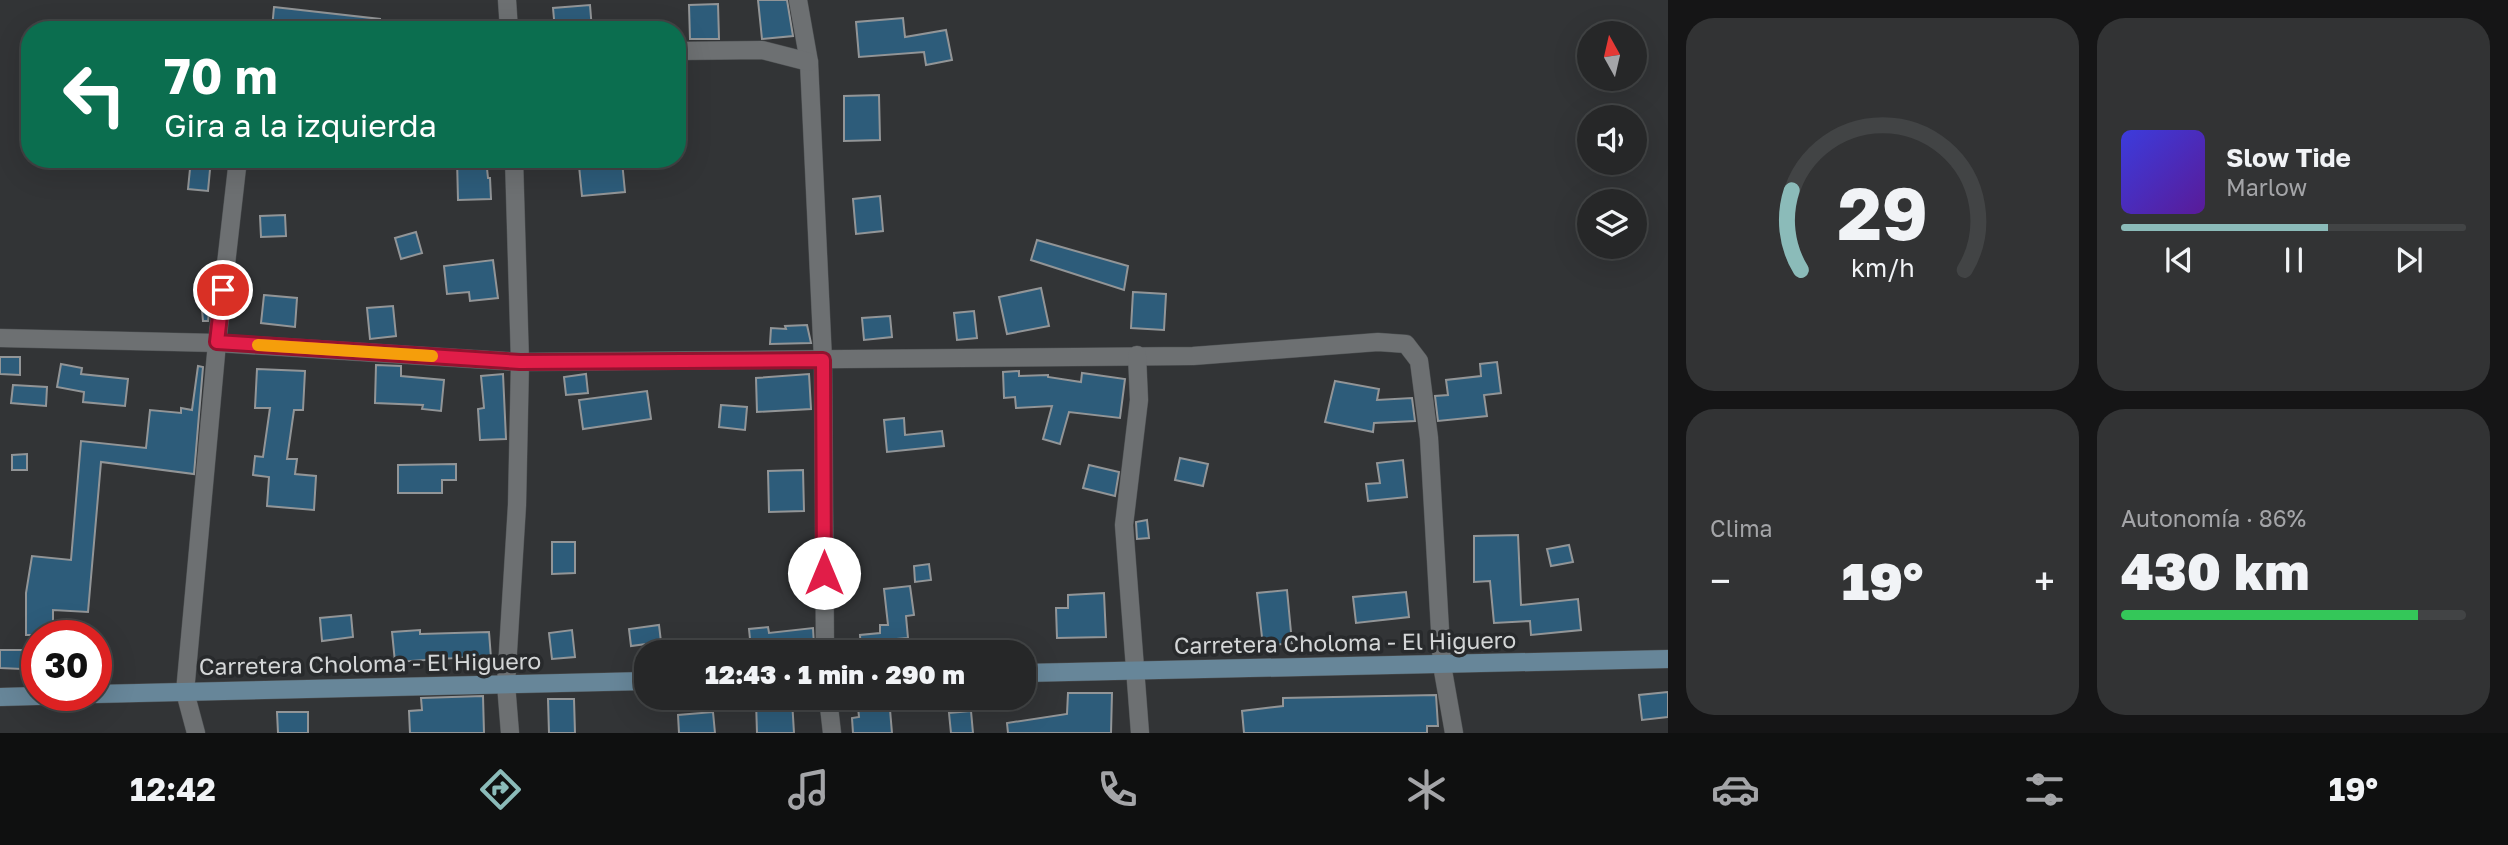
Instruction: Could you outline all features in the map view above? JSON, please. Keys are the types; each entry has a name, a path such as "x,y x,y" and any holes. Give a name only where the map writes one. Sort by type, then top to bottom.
{"street":[{"path":"507,0 508,21"},
{"path":"799,0 809,62 823,360 825,640"},
{"path":"686,51 762,50 809,62"},
{"path":"196,733 185,692 217,342 237,168"},
{"path":"510,733 506,684 517,505 520,362 514,168"},
{"path":"0,338 217,342 520,362 1193,356 1378,342 1406,344 1419,361 1429,439 1442,665 1454,733"},
{"path":"1137,355 1139,400 1124,525 1140,733"},
{"name":"Carretera Choloma - El Higuero","path":"1036,673 1668,659"},
{"name":"Carretera Choloma - El Higuero","path":"112,694 634,681"},
{"path":"0,696 21,696"},
{"path":"829,710 832,733"}],"building":[{"path":"758,0 787,0 793,36 762,39"},
{"path":"718,4 719,39 690,39 689,5"},
{"path":"590,5 591,21 554,21 553,8"},
{"path":"274,7 380,19 380,21 273,21"},
{"path":"903,18 905,37 946,30 952,60 926,65 924,52 859,57 856,22"},
{"path":"879,95 880,140 844,141 844,96"},
{"path":"190,168 210,168 208,191 188,189"},
{"path":"457,168 487,168 491,199 458,200"},
{"path":"579,168 623,168 625,192 582,196"},
{"path":"880,196 883,231 856,234 853,199"},
{"path":"285,215 286,236 261,237 260,216"},
{"path":"416,232 422,253 401,259 395,238"},
{"path":"1037,240 1128,266 1124,290 1031,260"},
{"path":"493,260 498,298 470,301 469,292 447,294 444,266"},
{"path":"212,286 208,321 203,321 200,287"},
{"path":"1041,288 1049,326 1007,334 999,297"},
{"path":"1133,292 1166,294 1164,330 1131,328"},
{"path":"264,295 297,298 295,327 261,323"},
{"path":"393,306 396,336 370,339 367,308"},
{"path":"974,311 977,338 957,340 954,313"},
{"path":"890,316 892,337 864,340 862,318"},
{"path":"807,325 811,343 770,344 771,328 786,329 785,326"},
{"path":"0,357 20,357 20,375 0,374"},
{"path":"1497,362 1501,393 1484,395 1487,416 1438,421 1435,396 1448,395 1446,380 1481,376 1480,364"},
{"path":"61,364 82,368 81,374 128,379 125,406 83,402 84,392 57,387"},
{"path":"376,365 401,366 401,376 444,380 441,411 422,409 423,405 375,403"},
{"path":"198,366 203,367 194,474 101,462 88,612 53,610 53,620 26,620 26,593 32,556 71,560 81,441 146,448 150,410 181,413 181,408 192,410"},
{"path":"257,369 305,371 303,410 294,410 287,459 297,459 295,474 316,476 314,510 267,506 269,477 253,475 255,456 263,457 270,408 255,408"},
{"path":"1019,371 1019,376 1048,375 1081,382 1082,373 1125,379 1120,418 1069,412 1060,444 1043,439 1052,406 1016,408 1015,397 1004,398 1003,372"},
{"path":"503,374 506,439 480,440 478,409 484,408 481,376"},
{"path":"586,374 588,393 566,395 564,377"},
{"path":"809,374 811,409 757,412 756,378"},
{"path":"1335,381 1379,389 1377,400 1412,398 1415,421 1374,423 1373,432 1325,422"},
{"path":"13,385 47,387 46,406 11,403"},
{"path":"647,391 651,419 583,429 579,400"},
{"path":"721,405 747,407 745,430 719,427"},
{"path":"904,418 905,435 942,431 944,446 887,452 884,420"},
{"path":"27,454 27,470 12,470 12,455"},
{"path":"1180,458 1208,464 1203,486 1175,480"},
{"path":"1403,460 1407,497 1368,501 1366,484 1380,483 1377,463"},
{"path":"456,464 456,480 442,480 442,493 398,493 398,465"},
{"path":"1089,465 1119,472 1115,496 1083,488"},
{"path":"803,470 804,511 769,512 768,471"},
{"path":"1147,520 1149,538 1137,539 1136,522"},
{"path":"1518,535 1521,605 1578,599 1581,630 1531,635 1530,621 1494,623 1490,581 1474,582 1474,536"},
{"path":"552,542 575,542 575,573 552,574"},
{"path":"1569,545 1573,562 1551,566 1547,549"},
{"path":"929,564 931,580 915,582 914,566"},
{"path":"910,586 914,615 906,616 908,638 860,640 860,635 880,633 880,625 888,625 884,589"},
{"path":"1287,590 1292,643 1263,646 1257,593"},
{"path":"1406,592 1409,617 1356,623 1353,597"},
{"path":"1104,593 1106,637 1057,638 1056,608 1068,608 1068,595"},
{"path":"351,615 353,637 322,641 320,618"},
{"path":"659,625 661,640 634,640 634,646 631,646 629,629"},
{"path":"768,627 769,633 813,628 814,640 750,640 749,629"},
{"path":"420,630 420,634 489,632 491,658 395,662 392,632"},
{"path":"572,630 575,657 552,659 549,633"},
{"path":"0,650 21,650 21,669 0,668"},
{"path":"1668,692 1668,717 1642,720 1639,695"},
{"path":"1068,693 1112,693 1111,733 1008,733 1007,723 1067,714"},
{"path":"1436,695 1438,726 1427,726 1427,733 1244,733 1242,711 1283,706 1283,698"},
{"path":"483,696 484,733 410,733 409,711 422,710 421,698"},
{"path":"548,699 574,699 575,733 549,733"},
{"path":"756,710 793,710 794,733 757,733"},
{"path":"858,710 890,710 892,733 853,733 852,718 859,717"},
{"path":"971,711 973,733 951,733 949,713"},
{"path":"277,712 308,712 308,733 278,733"},
{"path":"713,712 715,733 679,733 678,715"}],"slow traffic":[{"path":"258,345 432,356"}],"route":[{"path":"223,290 217,342 520,362 823,360 824,573"}]}
